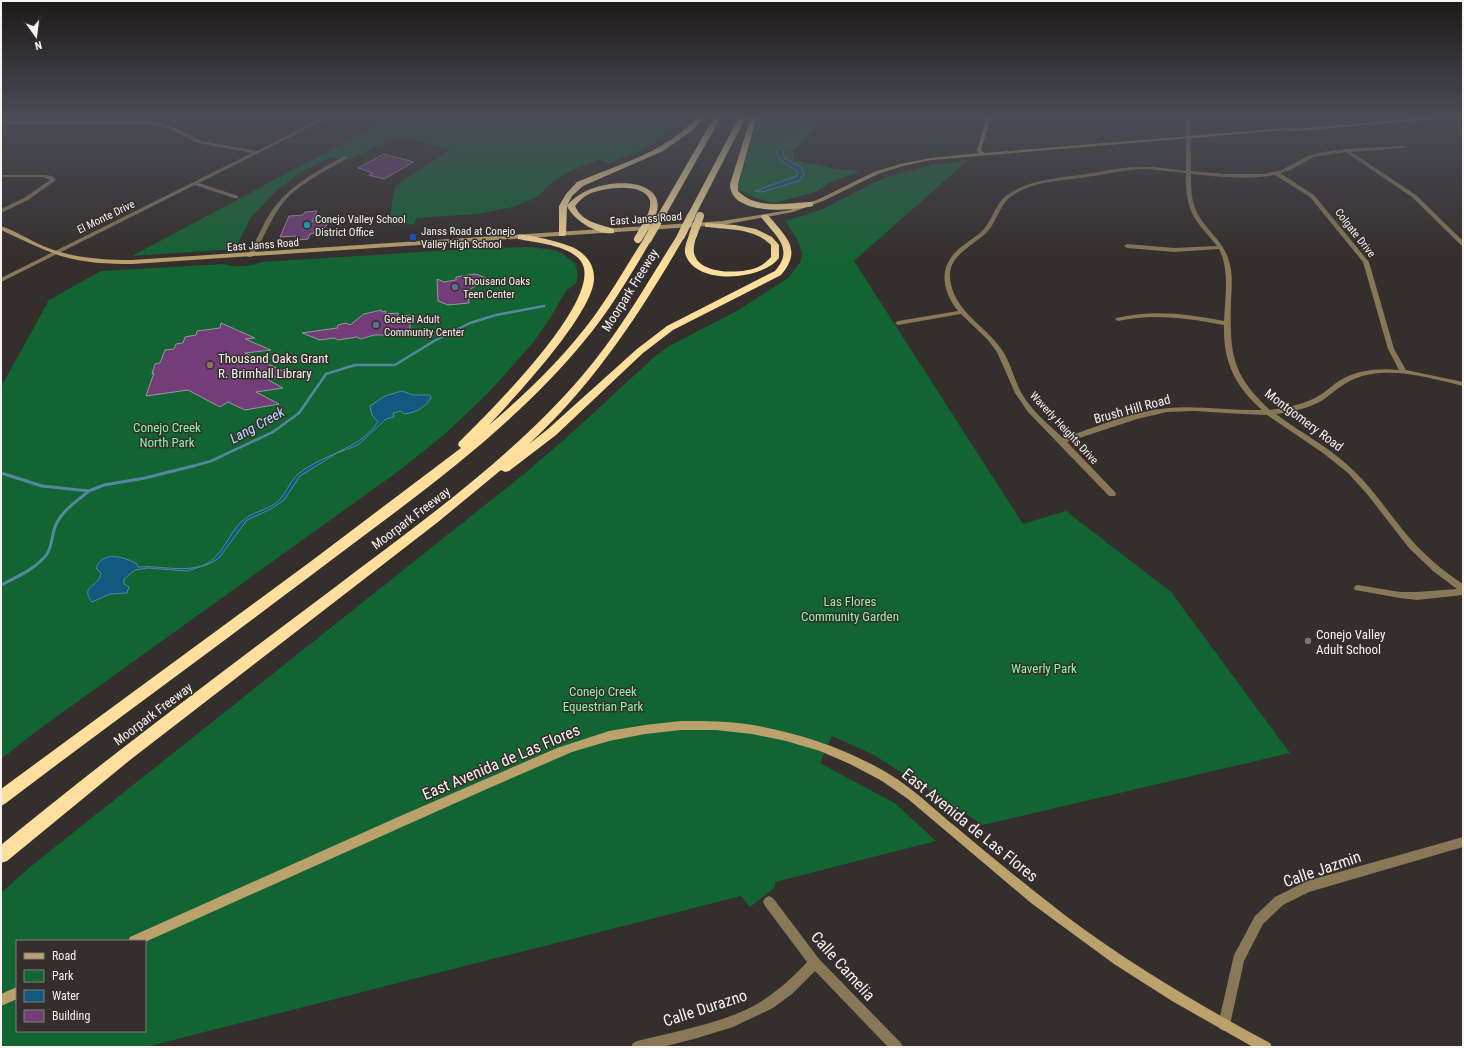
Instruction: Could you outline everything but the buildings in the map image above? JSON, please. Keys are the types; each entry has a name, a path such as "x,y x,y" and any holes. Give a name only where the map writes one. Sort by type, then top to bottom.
{"highway":[{"path":"562,234 562,208 566,197 574,189 590,179 624,166"},
{"name":"Moorpark Freeway","path":"1,798 82,736 293,582 483,438 516,407 585,334 599,316 643,239 660,218 690,166"},
{"name":"Moorpark Freeway","path":"1,855 141,741 461,499 550,416 617,341 681,236 717,166"},
{"path":"708,224 745,228 761,233 768,237 775,245 775,258 762,268 751,272 730,274 710,271 693,262 690,257 690,246 693,235 721,166"},
{"path":"739,166 734,184 734,192 747,202 761,205 810,204"},
{"path":"611,231 585,222 576,216 571,206 576,198 588,191 606,186 637,188 652,198 654,204 643,239"},
{"path":"461,499 526,454 640,351 670,328 778,273 788,262 788,250 786,243 765,217"},
{"path":"431,478 528,377 560,335 574,314 588,288 591,275 590,269 580,255 560,246 521,237"}],"main road":[{"name":"East Janss Road","path":"1,228 56,253 94,261 132,262 250,256 708,224 765,217 810,204 867,176 900,166"},
{"name":"East Avenida de Las Flores","path":"136,940 498,778 581,745 608,736 658,728 722,725 782,735 819,746 841,755 887,779 912,797 1036,899 1119,961 1224,1025 1266,1047"},
{"path":"1,1000 16,993"}],"street":[{"name":"El Monte Drive","path":"1,280 230,166"},
{"path":"250,256 276,208 286,196 305,181 330,166"},
{"name":"Montgomery Road","path":"1189,166 1189,189 1192,208 1221,247 1226,259 1229,272 1229,352 1233,368 1246,389 1270,412 1328,453 1359,479 1370,490 1412,547 1463,590"},
{"name":"Waverly Heights Drive","path":"1112,494 1023,400 1006,360 997,347 955,303 947,284 950,263 967,243 983,233 994,220 1001,204 1010,196 1025,187 1041,182 1086,176 1111,170 1146,168 1236,177 1276,173 1292,166"},
{"path":"1369,166 1414,196 1463,244"},
{"name":"Colgate Drive","path":"1276,173 1312,196 1366,262 1391,349 1403,371"},
{"path":"1,176 44,176 50,177 53,180 31,196 1,211"},
{"path":"196,184 236,197"},
{"path":"1127,246 1174,250 1221,247"},
{"path":"898,323 962,312"},
{"path":"1118,319 1131,316 1165,314 1228,324"},
{"name":"Brush Hill Road","path":"1062,441 1146,415 1172,410 1196,409 1240,412 1270,412 1307,404 1321,398 1339,384 1354,377 1375,373 1403,371 1463,384"},
{"path":"1358,588 1400,596 1416,596 1463,590"},
{"name":"Calle Jazmin","path":"1224,1025 1238,959 1259,920 1279,901 1307,888 1463,842"},
{"name":"Calle Camelia","path":"769,902 815,963 897,1047"},
{"name":"Calle Durazno","path":"637,1047 734,1019 768,1004 784,994 815,963"}],"green space":[{"path":"301,166 314,166 300,173 276,191 251,217 235,249 132,256"},
{"path":"426,166 584,166 566,173 552,182 537,197 513,207 477,214 416,218 415,224 388,225 395,188 400,182"},
{"path":"744,166 822,166 860,171 831,182 815,192 774,203 758,199 737,189"},
{"name":"Conejo Creek Equestrian Park","path":"928,166 961,166 854,261 1023,524 1066,511 1171,592 1290,753 983,825 874,755 832,736 820,763 896,804 936,841 775,882 775,887 750,907 741,896 146,1047 1,1047 1,893 30,867 524,474 574,431 654,357 669,346 735,312 788,278 801,261 802,253 797,239 785,221 823,209 873,183 893,175"},
{"name":"Conejo Creek North Park","path":"531,247 555,250 575,263 578,275 576,283 566,291 549,320 532,344 488,393 445,434 400,470 38,730 1,759 1,387 49,300 101,271 224,264 243,266 262,262 483,248"}],"water":[{"path":"789,166 801,167 804,174 799,181 762,192 755,191 797,176 797,171"},
{"path":"402,391 413,395 430,395 431,398 426,405 416,411 404,414 401,411 393,413 394,417 386,419 358,445 337,453 300,476 284,500 271,509 247,520 219,558 209,564 187,571 148,568 135,570 124,579 124,584 129,587 127,593 110,594 92,602 88,592 91,586 100,578 101,573 96,568 99,562 109,557 121,557 127,559 137,564 138,567 180,569 204,565 216,557 236,527 249,516 276,503 298,474 318,461 351,445 370,431 378,422 372,415 370,406 385,396"}],"waterway":[{"name":"Lang Creek","path":"190,467 211,461 273,432 299,413 326,374 355,365 395,365 434,341 470,323 496,315 544,306"},
{"name":"Lang Creek","path":"89,491 104,485 145,478 193,466"},
{"name":"Lang Creek","path":"1,473 42,486 89,491"},
{"path":"1,585 26,572 43,559 49,551 55,527 61,516 89,491"}],"place":[{"name":"Conejo Valley School District Office","path":"307,225"},
{"name":"Janss Road at Conejo Valley High School","path":"413,237"},
{"name":"Thousand Oaks Teen Center","path":"455,287"},
{"name":"Goebel Adult Community Center","path":"376,325"},
{"name":"Thousand Oaks Grant R. Brimhall Library","path":"210,365"},
{"name":"Conejo Valley Adult School","path":"1308,641"}],"park label":[{"name":"Las Flores Community Garden","path":"850,608"},
{"name":"Waverly Park","path":"1044,668"}]}
